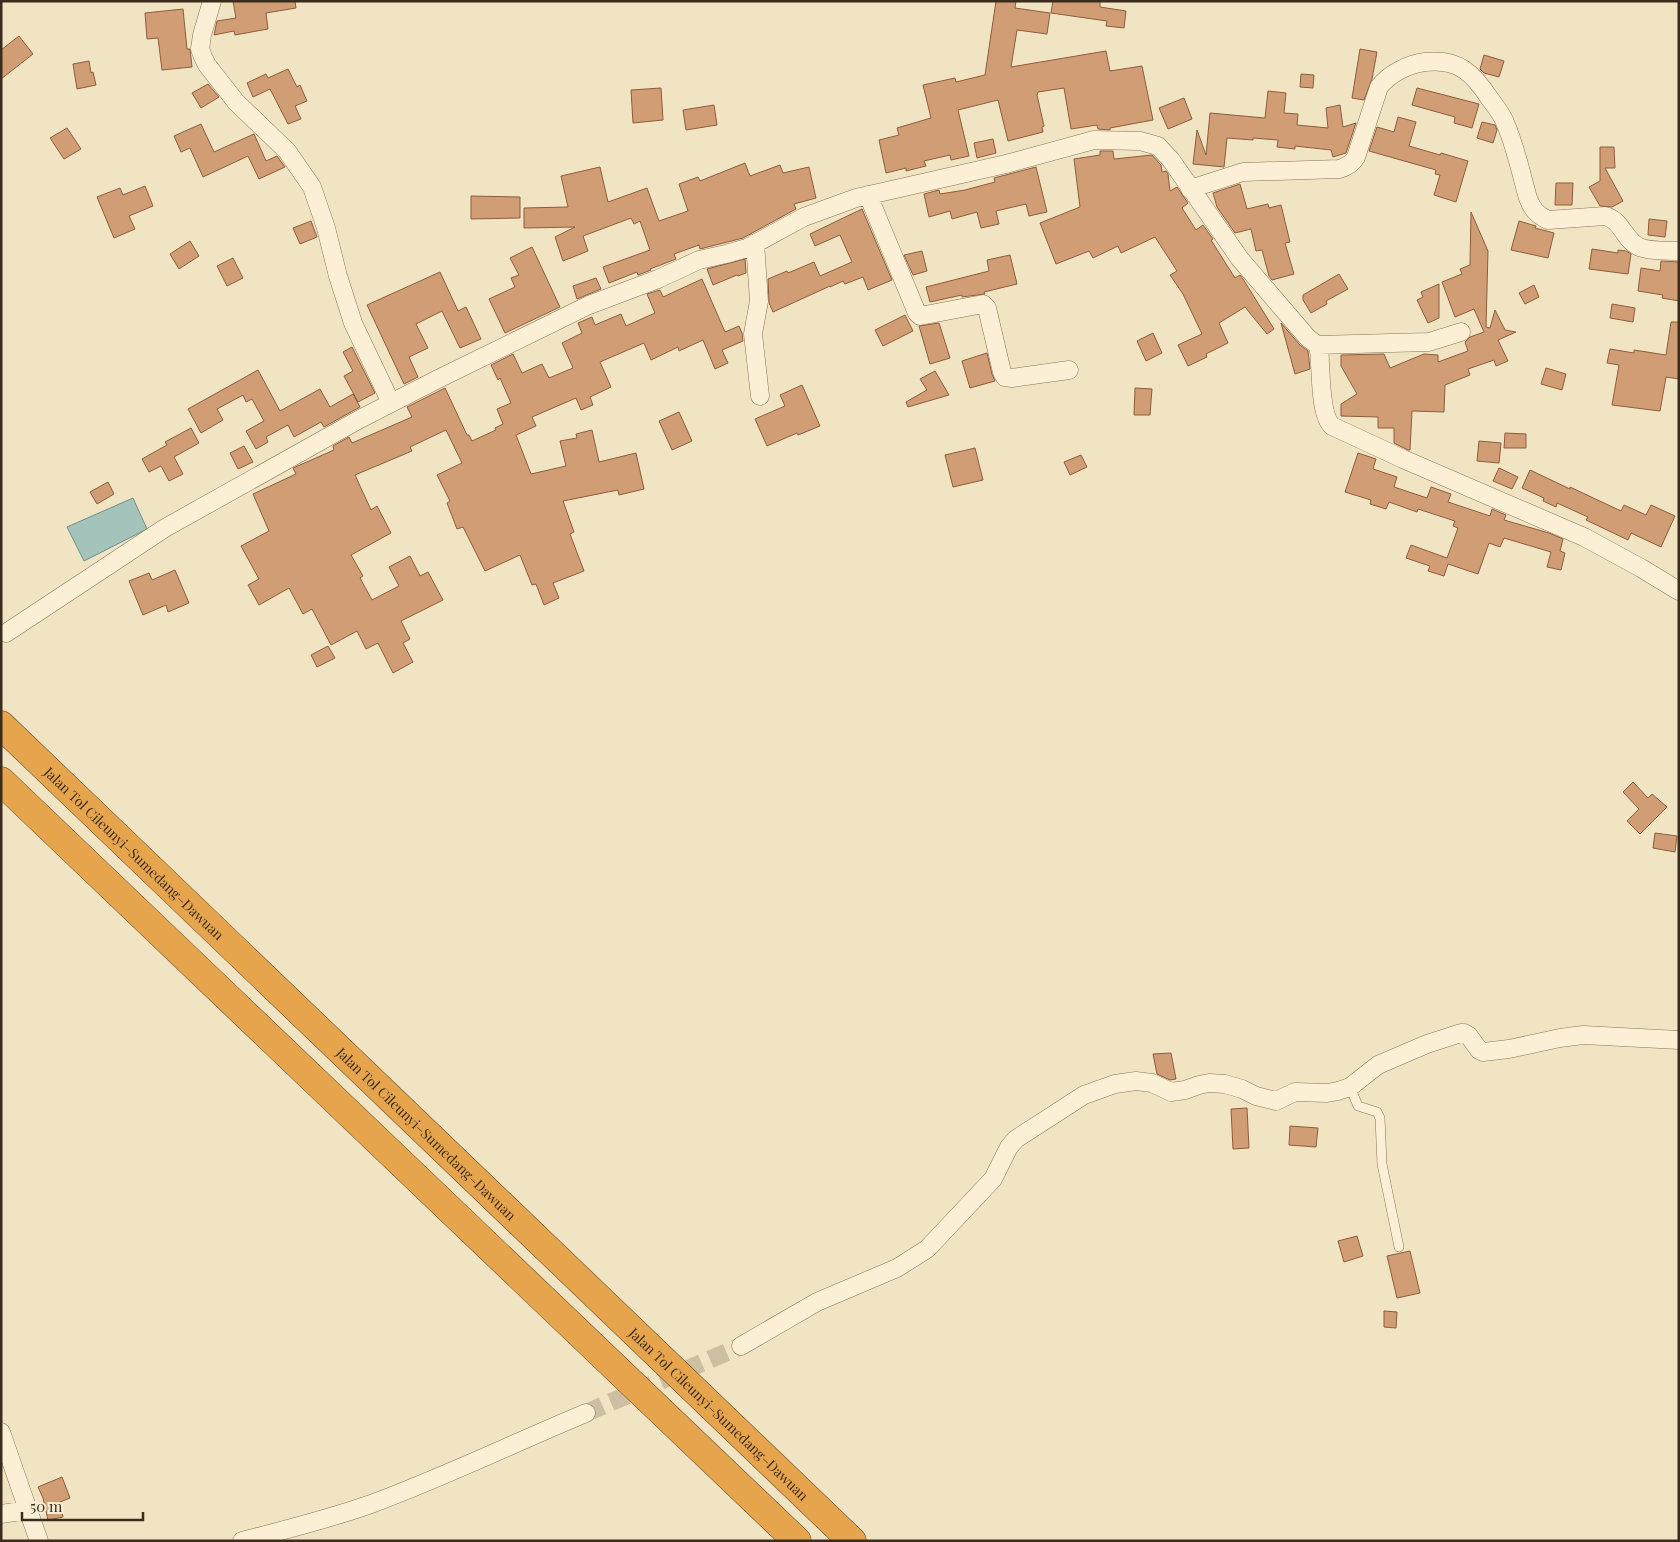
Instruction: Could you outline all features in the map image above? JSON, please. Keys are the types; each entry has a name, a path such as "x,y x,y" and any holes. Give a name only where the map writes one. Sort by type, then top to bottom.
{"highway":[{"name":"Jalan Tol Cileunyi–Sumedang–Dawuan","path":"1,725 852,1541"},
{"path":"1,782 797,1541"}],"street":[{"path":"212,1 202,35 200,49 203,57 236,102 287,151 312,187 326,228 338,276 353,323 391,403"},
{"path":"1190,189 1243,172 1338,169 1347,167 1356,157 1379,87 1383,81 1408,67 1436,61 1451,63 1462,68 1480,83 1506,122 1532,209 1541,217 1548,220 1611,217 1633,243 1639,247 1679,250"},
{"path":"6,634 165,528 391,403 589,305 658,279 699,260 747,248 804,217 856,198 1006,164 1094,140 1140,140 1158,146 1171,160 1240,259 1307,338 1317,346 1325,410 1328,422 1332,426 1403,459 1584,537 1679,591"},
{"path":"868,195 919,315 924,316 983,304 987,308 1002,372 1005,377 1012,378 1069,370"},
{"path":"755,243 759,301 753,334 760,396"},
{"path":"1317,346 1429,342 1460,332"},
{"path":"741,1346 817,1302 897,1268 927,1249 993,1179 1009,1147 1016,1139 1084,1094 1115,1084 1136,1081 1152,1083 1171,1092 1186,1090 1209,1083 1225,1084 1256,1096 1276,1101 1295,1092 1338,1092 1350,1087 1378,1065 1427,1044 1461,1033 1469,1036 1479,1050 1483,1052 1583,1035 1679,1040"},
{"path":"242,1541 286,1530 404,1491 586,1413"},
{"path":"1,1432 39,1541"},
{"path":"1,1514 28,1510"}],"lane":[{"path":"1350,1087 1358,1106 1377,1112 1380,1118 1382,1164 1399,1247"}],"water":[{"path":"133,498 147,529 84,561 67,527"}],"building":[{"path":"233,1 295,1 296,8 266,13 268,29 235,35 234,31 214,35 217,21 236,18"},
{"path":"996,1 1016,1 1015,8 1050,13 1047,34 1017,30 1011,67 1106,51 1110,71 1142,66 1153,120 1110,128 1110,130 1098,129 1097,125 1071,129 1064,88 1038,92 1037,95 1044,126 1042,127 1043,132 1008,141 998,100 958,110 969,156 951,160 950,155 924,161 926,166 886,173 879,140 899,135 897,128 931,118 923,85 955,78 956,82 985,75"},
{"path":"1053,1 1100,1 1100,7 1126,11 1124,28 1106,26 1107,21 1051,13"},
{"path":"183,9 187,49 190,49 192,67 162,70 158,38 147,39 145,13"},
{"path":"19,36 33,54 1,79 1,50"},
{"path":"1360,49 1377,52 1372,79 1364,100 1352,98"},
{"path":"1484,55 1504,61 1499,77 1484,73 1480,69"},
{"path":"89,61 96,85 77,89 73,64"},
{"path":"288,69 297,87 300,85 307,101 295,106 301,119 288,124 270,89 253,97 247,83 266,74 268,78"},
{"path":"1301,74 1314,75 1313,88 1300,87"},
{"path":"208,84 219,97 201,108 192,93"},
{"path":"661,88 663,120 633,123 631,90"},
{"path":"1417,88 1479,104 1472,128 1454,123 1455,117 1412,105"},
{"path":"1268,91 1286,93 1284,113 1298,114 1297,125 1328,128 1326,108 1340,105 1343,127 1356,123 1346,153 1333,157 1331,150 1295,146 1295,149 1277,147 1278,140 1227,138 1224,167 1193,164 1197,130 1206,155 1210,113 1265,118"},
{"path":"1184,98 1192,119 1168,129 1159,108"},
{"path":"714,105 717,125 686,130 683,110"},
{"path":"1398,117 1416,122 1409,146 1468,161 1456,202 1434,195 1440,175 1435,174 1436,170 1369,151 1377,127 1394,132"},
{"path":"1482,122 1495,125 1497,130 1493,143 1477,138"},
{"path":"201,124 214,152 254,134 266,161 277,156 285,167 259,179 248,156 203,177 190,148 181,152 174,136"},
{"path":"67,128 81,149 64,159 50,138"},
{"path":"993,139 996,153 977,158 974,143"},
{"path":"1600,147 1614,147 1615,168 1605,168 1623,201 1612,207 1600,206 1589,187 1600,181"},
{"path":"1100,151 1113,151 1114,159 1152,155 1161,165 1162,172 1166,171 1168,174 1170,191 1177,187 1188,203 1182,208 1196,230 1203,225 1235,278 1240,275 1274,329 1267,334 1245,307 1219,323 1228,343 1206,354 1207,357 1188,366 1178,345 1202,334 1183,294 1170,275 1177,271 1155,237 1121,253 1118,246 1093,258 1089,251 1056,264 1040,223 1080,207 1074,159 1100,155"},
{"path":"745,163 750,176 780,165 783,173 809,167 816,198 794,204 796,209 743,238 700,249 699,245 674,254 676,259 651,270 638,275 637,272 609,283 603,267 650,250 640,221 634,224 631,218 583,236 588,251 563,261 555,237 575,227 524,228 524,208 568,207 561,176 600,167 608,202 647,188 659,221 688,211 679,184 698,177 700,181"},
{"path":"1036,167 1047,212 1029,216 1026,204 996,211 999,224 981,228 977,212 952,219 950,211 929,217 924,194 939,190 940,194 965,190 995,182 994,178"},
{"path":"1556,183 1573,183 1572,205 1555,205"},
{"path":"1240,184 1247,209 1268,204 1269,208 1281,205 1290,242 1285,243 1294,274 1272,280 1269,276 1262,250 1256,251 1251,229 1235,233 1217,207 1213,193"},
{"path":"145,186 153,206 129,216 135,229 114,238 97,197 120,188 123,195"},
{"path":"471,196 520,197 520,218 471,219"},
{"path":"862,209 892,280 868,290 863,277 845,284 843,281 773,312 769,303 768,279 814,262 820,276 852,262 840,235 815,246 810,234"},
{"path":"1471,212 1488,251 1486,327 1490,328 1495,310 1505,330 1516,332 1498,340 1508,361 1496,366 1494,360 1468,369 1470,375 1445,385 1444,412 1412,411 1410,450 1408,450 1394,443 1394,428 1378,428 1378,417 1341,416 1341,404 1357,394 1341,366 1341,355 1384,354 1390,368 1424,354 1438,355 1438,362 1468,351 1465,342 1470,337 1484,332 1474,309 1455,317 1442,282 1462,274 1460,269 1470,265"},
{"path":"1649,219 1667,221 1665,237 1648,235"},
{"path":"311,221 317,237 300,244 293,228"},
{"path":"1519,221 1554,233 1548,258 1511,250"},
{"path":"190,241 199,256 179,269 170,254"},
{"path":"532,247 560,307 505,333 489,299 515,287 511,278 519,275 510,258"},
{"path":"1592,249 1618,253 1618,250 1626,251 1631,254 1628,274 1589,269"},
{"path":"922,251 927,271 913,275 904,255"},
{"path":"1010,255 1017,284 984,292 985,294 962,297 962,295 930,302 926,287 989,271 987,260"},
{"path":"233,258 243,278 227,286 217,266"},
{"path":"745,259 746,273 713,285 707,269"},
{"path":"1661,261 1679,262 1679,301 1662,298 1663,295 1638,291 1641,268 1660,271"},
{"path":"440,272 458,311 466,307 481,339 460,348 442,311 416,324 428,348 409,357 418,377 404,384 367,305"},
{"path":"1339,274 1348,289 1326,301 1327,304 1311,313 1303,300 1303,295"},
{"path":"596,278 601,289 577,299 573,286"},
{"path":"702,279 725,332 739,326 742,333 743,341 722,350 728,363 715,369 703,340 679,351 678,347 651,360 644,343 600,362 611,387 590,397 593,405 581,410 576,398 532,417 536,426 516,435 531,474 566,466 560,441 577,438 576,434 592,430 599,462 636,453 644,489 619,495 618,490 563,501 574,532 570,534 584,571 553,583 559,598 544,605 536,584 532,585 520,555 485,571 463,527 457,529 447,503 450,501 437,475 462,463 446,430 410,447 412,451 355,475 371,510 377,506 391,533 351,555 363,576 360,578 372,600 399,586 389,567 410,556 420,576 428,572 443,600 401,621 410,639 403,643 413,662 393,673 378,643 366,649 357,631 331,645 312,609 303,614 289,588 259,605 248,585 259,579 241,546 269,531 253,494 296,474 293,468 334,450 333,446 349,437 352,443 412,417 407,407 445,388 467,435 469,435 472,441 496,430 495,428 503,424 497,409 511,403 500,378 498,380 491,365 513,354 522,373 542,364 549,378 573,368 562,343 582,333 578,323 592,317 595,325 621,314 626,326 655,313 647,294 660,290 663,297"},
{"path":"1439,284 1439,318 1428,323 1417,300 1423,297 1421,292"},
{"path":"1534,285 1539,297 1525,304 1519,293"},
{"path":"1612,304 1635,308 1633,322 1610,318"},
{"path":"905,315 913,331 883,346 875,330"},
{"path":"1671,322 1679,322 1679,379 1666,377 1660,411 1612,405 1619,365 1607,363 1610,349 1634,353 1634,350 1666,355"},
{"path":"939,323 950,358 930,364 919,326"},
{"path":"1281,323 1300,345 1308,351 1310,369 1295,374"},
{"path":"1153,333 1162,353 1146,361 1137,341"},
{"path":"352,347 375,393 358,402 344,376 353,371 343,352"},
{"path":"987,353 995,381 970,388 962,361"},
{"path":"1546,368 1566,374 1562,390 1541,384"},
{"path":"258,370 280,411 320,389 330,407 353,394 360,407 324,427 321,422 294,437 288,425 266,437 268,442 256,449 246,431 264,421 252,399 246,402 243,395 217,409 223,420 201,433 188,409"},
{"path":"935,371 949,395 908,407 906,402 927,390 920,379"},
{"path":"802,385 820,426 798,435 797,433 767,446 755,419 785,406 780,395"},
{"path":"1135,388 1152,389 1150,415 1134,415"},
{"path":"679,412 692,441 672,450 659,421"},
{"path":"191,428 199,443 174,457 183,474 169,481 161,466 149,472 142,459 167,445 165,442"},
{"path":"1505,433 1526,434 1526,448 1504,448"},
{"path":"1479,441 1501,443 1499,463 1477,461"},
{"path":"244,446 253,462 238,469 230,453"},
{"path":"975,448 983,480 953,487 945,455"},
{"path":"1358,453 1376,459 1373,469 1397,477 1394,487 1427,498 1431,487 1451,494 1448,502 1490,516 1492,509 1506,515 1504,520 1563,539 1560,551 1565,553 1561,570 1547,567 1551,552 1504,538 1500,547 1489,543 1478,574 1448,564 1444,576 1428,571 1430,566 1406,558 1411,545 1447,558 1458,528 1453,526 1455,521 1418,509 1417,512 1389,502 1386,509 1370,504 1371,500 1345,492"},
{"path":"1081,455 1087,467 1070,475 1064,462"},
{"path":"1499,468 1518,477 1512,489 1493,481"},
{"path":"1530,470 1621,511 1624,505 1646,515 1651,505 1675,516 1661,547 1631,533 1628,540 1586,520 1588,517 1557,503 1556,507 1543,501 1544,498 1522,488"},
{"path":"108,482 114,494 97,504 90,492"},
{"path":"175,570 189,603 168,612 166,605 143,615 129,581 149,573 152,580"},
{"path":"328,646 335,658 317,667 311,655"},
{"path":"1633,782 1648,798 1652,794 1667,807 1640,834 1627,821 1639,809 1623,792"},
{"path":"1655,833 1677,836 1675,852 1653,848"},
{"path":"1171,1053 1176,1079 1170,1080 1157,1074 1153,1054"},
{"path":"1247,1108 1249,1148 1233,1149 1231,1109"},
{"path":"1290,1126 1318,1128 1316,1147 1289,1145"},
{"path":"1357,1236 1363,1256 1344,1262 1338,1241"},
{"path":"1410,1251 1420,1293 1397,1298 1387,1256"},
{"path":"1384,1311 1397,1312 1396,1328 1384,1327"},
{"path":"62,1477 70,1498 60,1502 63,1517 48,1520 43,1498 38,1487"}],"tunnel":[{"path":"586,1413 741,1346"}]}
